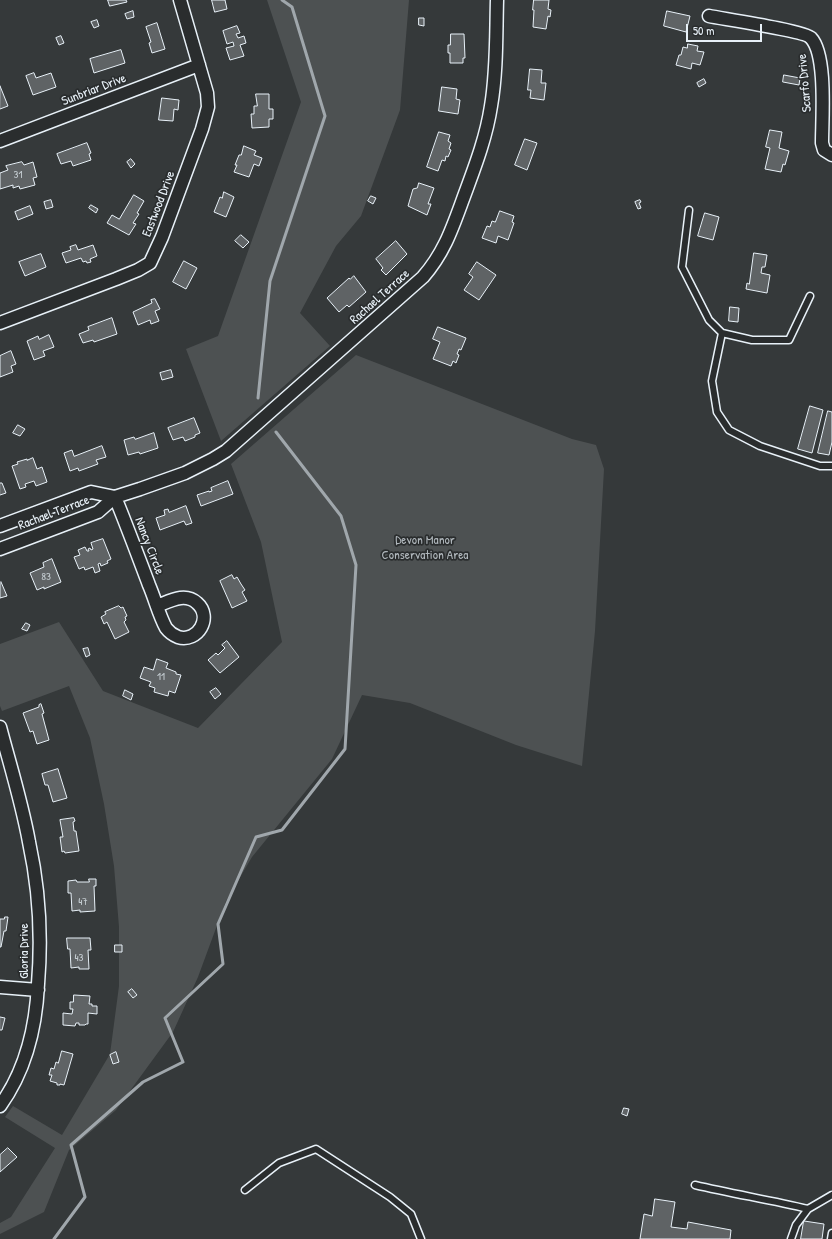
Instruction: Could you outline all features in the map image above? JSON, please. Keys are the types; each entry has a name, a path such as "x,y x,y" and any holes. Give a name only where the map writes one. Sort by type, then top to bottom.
{"street":[{"name":"Eastwood Drive","path":"0,323 116,279 138,270 150,263 162,237 192,158 208,107 207,93 180,0"},
{"name":"Rachael Terrace","path":"0,549 98,512 115,497 148,487 185,473 226,451 404,294 430,268 443,249 452,229 480,154 487,130 494,84 497,0"},
{"name":"Scarfo Drive","path":"710,16 795,31 810,36 817,47 821,66 822,143 824,150 832,155"},
{"name":"Sunbriar Drive","path":"0,141 199,65"},
{"name":"Rachael Terrace","path":"0,526 91,492 115,497"},
{"name":"Nancy Circle","path":"115,497 157,606"},
{"name":"Gloria Drive","path":"0,727 29,842 37,896 39,935 38,990 34,1021 27,1054 18,1076 0,1106"},
{"name":"Gloria Drive","path":"0,760 17,790"},
{"path":"0,987 38,990"}],"lane":[{"path":"689,210 682,267 709,320 722,333 752,340 789,340 810,296"},
{"path":"722,333 712,381 717,412 729,430 760,446 820,466 832,466"},
{"path":"245,1190 279,1163 316,1149 390,1197 411,1214 421,1239"},
{"path":"695,1185 730,1194 768,1200 808,1209"},
{"path":"791,1239 796,1225 808,1209 832,1195"},
{"path":"831,1239 832,1233"}],"green space":[{"path":"267,0 409,0 400,110 361,216 336,246 300,313 330,346 221,441 186,349 218,336 301,102"},
{"name":"Devon Manor Conservation Area","path":"356,355 572,439 596,445 604,469 595,631 582,766 516,745 410,703 362,695 332,759 252,857 226,901 198,977 173,1032 116,1110 69,1150 44,1212 0,1234 0,1223 11,1217 55,1148 5,1117 13,1106 62,1135 110,1054 119,986 119,927 114,866 104,804 90,738 69,686 2,711 0,706 0,644 59,622 103,691 198,728 282,642 261,542 231,464"}],"building":[{"path":"108,0 126,0 127,2 110,6"},
{"path":"212,0 225,0 227,9 215,12"},
{"path":"534,0 549,0 548,9 551,10 550,17 548,16 546,29 533,27"},
{"path":"133,11 134,17 127,19 125,14"},
{"path":"667,11 690,16 686,32 664,26"},
{"path":"419,18 424,18 424,26 419,25"},
{"path":"97,20 99,26 94,28 91,22"},
{"path":"157,23 165,49 152,53 149,43 151,42 146,27"},
{"path":"237,26 240,33 236,34 238,38 244,36 246,43 240,45 244,56 230,60 226,48 234,46 233,42 227,44 223,31"},
{"path":"451,34 464,34 465,58 463,58 463,63 450,63 448,45 450,45"},
{"path":"61,36 64,43 59,45 56,38"},
{"path":"688,44 698,46 697,51 704,52 700,65 692,63 691,69 676,65 683,47 687,48"},
{"path":"121,50 125,63 94,73 90,59"},
{"path":"530,69 542,70 541,83 546,83 544,100 530,98 531,90 528,90"},
{"path":"34,73 36,78 51,73 56,87 33,95 26,76"},
{"path":"784,75 800,78 799,85 783,82"},
{"path":"704,79 706,83 699,87 697,83"},
{"path":"0,86 8,106 0,109"},
{"path":"442,87 457,89 456,99 460,100 458,114 439,111"},
{"path":"256,94 269,94 269,109 273,109 273,119 269,119 269,127 252,128 251,114 254,114 254,106 257,106"},
{"path":"162,98 179,100 178,110 174,109 173,121 159,120"},
{"path":"770,130 782,132 779,148 789,151 785,165 783,164 781,172 765,169 770,148 766,147"},
{"path":"439,132 450,135 448,141 451,143 449,149 451,150 448,157 446,156 445,161 442,160 438,171 427,167"},
{"path":"525,139 537,143 527,170 515,165"},
{"path":"87,143 91,153 89,154 91,160 73,166 71,161 61,164 57,154"},
{"path":"244,146 256,151 254,155 262,158 259,166 254,164 249,177 234,172 237,165 235,165"},
{"path":"131,159 135,164 131,168 127,162"},
{"path":"22,162 24,165 33,162 37,177 33,178 35,185 20,189 19,186 13,188 13,185 0,189 0,173 8,170 6,166"},
{"path":"419,183 434,188 428,204 431,204 427,215 408,206 413,189 417,188"},
{"path":"224,192 234,197 226,217 214,212 220,197 222,198"},
{"path":"134,195 144,201 137,213 139,214 133,223 136,224 129,235 107,223 112,215 119,219"},
{"path":"371,196 376,198 373,204 368,201"},
{"path":"51,200 53,207 46,209 44,202"},
{"path":"640,200 641,202 639,203 641,208 638,209 635,202"},
{"path":"91,205 98,209 96,213 89,208"},
{"path":"30,206 33,214 18,220 15,212"},
{"path":"500,211 514,216 512,222 514,223 508,240 498,236 496,243 482,238 487,226 490,227 492,221 495,222"},
{"path":"705,213 719,217 713,240 698,236"},
{"path":"241,235 249,242 243,248 235,241"},
{"path":"396,241 407,254 386,275 381,270 383,268 376,259"},
{"path":"76,245 78,250 93,245 97,256 90,259 91,262 87,263 86,261 83,262 81,258 66,263 62,253 71,250 70,247"},
{"path":"754,253 767,255 765,267 762,267 761,273 770,275 767,293 746,289 747,283 749,284"},
{"path":"41,254 46,267 25,276 19,262"},
{"path":"184,261 197,268 186,289 173,282"},
{"path":"477,262 496,275 479,300 464,290 473,277 469,274"},
{"path":"354,276 366,292 349,307 347,305 339,312 327,298 349,278 350,279"},
{"path":"155,299 160,309 155,311 159,321 151,324 150,320 138,325 133,312 152,303 151,300"},
{"path":"730,307 739,308 738,322 729,321"},
{"path":"112,318 117,334 94,342 93,340 83,343 79,334 89,330 88,327"},
{"path":"438,327 466,338 461,350 459,349 457,354 459,355 456,363 453,361 451,366 433,359 440,342 433,339"},
{"path":"49,335 54,347 43,351 45,356 34,360 27,341 38,336 39,339"},
{"path":"11,351 16,364 11,366 13,372 0,377 0,356"},
{"path":"171,370 173,377 162,380 160,373"},
{"path":"810,406 823,410 812,453 798,449"},
{"path":"828,411 832,412 832,442 829,455 818,453"},
{"path":"194,418 200,433 185,441 183,437 173,440 168,428"},
{"path":"18,425 25,429 20,436 13,433"},
{"path":"154,433 158,448 140,454 139,452 128,455 124,440 134,437 135,439"},
{"path":"102,446 106,457 96,460 98,464 79,471 78,468 70,471 64,453 72,450 74,456"},
{"path":"33,458 37,469 42,467 47,482 36,486 34,481 25,484 26,487 20,489 12,466 18,464 17,462"},
{"path":"228,481 233,494 201,506 197,495 212,491 211,488"},
{"path":"0,483 2,483 6,493 0,495"},
{"path":"186,506 192,523 186,525 184,521 160,530 156,518 165,515 164,510 168,509 169,512"},
{"path":"103,539 111,559 107,561 108,563 101,566 100,563 98,564 100,571 95,573 93,567 85,570 84,567 79,569 74,557 80,555 78,550 85,547 87,551 89,551 88,549 90,548 91,550 93,549 91,543"},
{"path":"52,559 61,582 44,589 44,587 37,590 30,573 44,567 43,563"},
{"path":"232,575 234,579 237,577 245,590 242,592 247,601 232,608 220,581"},
{"path":"1,582 7,596 0,598 0,583"},
{"path":"119,606 121,608 123,607 127,616 125,617 126,620 124,622 129,632 115,639 107,622 104,624 101,617 106,614 105,612"},
{"path":"26,623 30,625 27,631 22,629"},
{"path":"227,641 239,657 220,673 208,660 216,653 218,655 225,648 222,645"},
{"path":"88,648 90,655 86,657 83,649"},
{"path":"157,659 168,663 166,668 176,672 176,674 181,675 175,693 169,691 168,696 154,692 155,688 149,686 151,682 140,678 144,667 153,670"},
{"path":"216,688 221,694 215,699 210,692"},
{"path":"125,690 133,694 131,700 123,696"},
{"path":"41,704 49,740 37,744 33,731 30,732 23,713 39,707"},
{"path":"58,769 67,798 53,802 48,785 45,785 42,774"},
{"path":"74,818 74,831 76,831 79,851 65,853 64,851 62,852 60,837 63,837 60,820"},
{"path":"89,879 96,879 96,886 94,886 95,911 72,911 71,893 68,893 68,881 76,880 77,882 89,882"},
{"path":"5,917 8,917 6,931 4,931 0,947 0,919 4,919"},
{"path":"67,938 90,938 91,950 88,950 89,969 79,969 79,967 71,968 70,949 68,949"},
{"path":"115,945 122,945 122,952 115,952"},
{"path":"132,989 137,995 133,998 128,992"},
{"path":"74,995 90,996 89,1004 92,1004 92,1006 97,1006 97,1014 88,1013 88,1024 79,1025 79,1023 76,1023 75,1026 63,1025 63,1013 72,1014 73,1009 70,1009 70,1002 73,1002"},
{"path":"0,1017 5,1018 2,1030 0,1030"},
{"path":"62,1051 73,1054 64,1085 57,1085 57,1083 50,1081 52,1075 49,1075 51,1068 54,1069 56,1062 58,1063"},
{"path":"116,1052 119,1062 113,1064 110,1055"},
{"path":"624,1108 629,1109 627,1116 622,1114"},
{"path":"8,1148 17,1157 0,1172 0,1155"},
{"path":"655,1199 675,1202 671,1227 687,1229 688,1222 731,1230 730,1239 640,1239 644,1214 652,1216"},
{"path":"804,1221 824,1224 822,1239 801,1239"}],"waterway":[{"path":"258,398 270,281 325,116 292,7 282,0"},
{"path":"54,1239 85,1197 71,1145 143,1082 183,1062 165,1018 223,964 218,924 256,837 282,830 345,749 356,565 341,516 276,432"}]}
